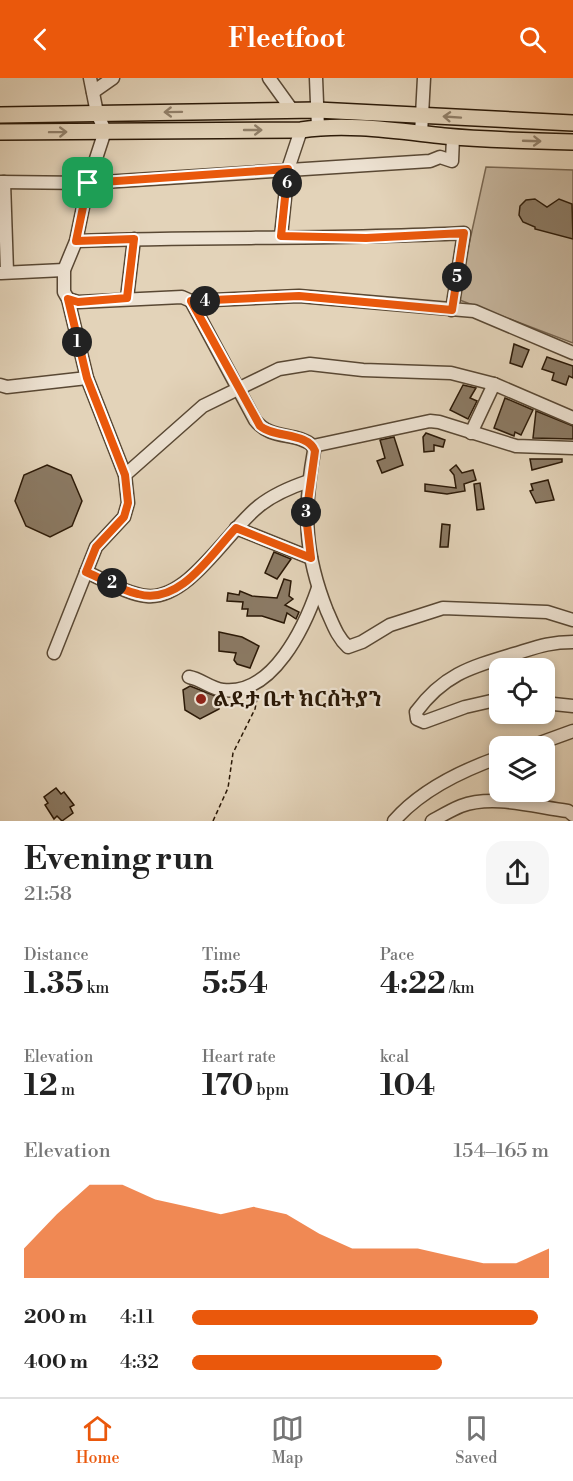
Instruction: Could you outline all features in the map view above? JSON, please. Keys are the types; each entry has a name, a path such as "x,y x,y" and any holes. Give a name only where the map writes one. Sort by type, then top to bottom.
{"main road":[{"path":"0,115 317,110 573,123"},
{"path":"489,140 490,120"},
{"path":"0,132 318,128 489,140 573,142"}],"street":[{"path":"54,653 96,547 124,517 128,503 125,475 87,378 68,299 64,292 64,270 76,241 88,183 105,131 97,113 90,78"},
{"path":"93,92 113,78"},
{"path":"269,78 292,110"},
{"path":"316,78 318,128"},
{"path":"421,134 424,78"},
{"path":"281,236 288,169 301,130"},
{"path":"64,270 4,273 2,182 88,183 430,161 440,157 452,161 453,136"},
{"path":"76,241 281,236 366,238 464,233 452,310"},
{"path":"127,298 134,239"},
{"path":"68,299 78,302 182,297 191,301 299,296 474,311 573,353"},
{"path":"191,301 255,420 266,431 307,441 313,446 315,451 309,481 306,516 311,558 318,588 340,640 348,647 390,626 443,608 547,612 573,620"},
{"path":"125,475 203,406 279,369 310,364 363,370 451,373 494,384 573,418"},
{"path":"0,385 7,387 87,378"},
{"path":"471,433 494,384"},
{"path":"313,446 430,421 516,446 573,448"},
{"path":"86,572 137,594 164,595 187,581 260,505 288,488 309,481"},
{"path":"236,528 311,558"},
{"path":"189,677 222,690 249,687 262,679 274,669 302,630 318,588"},
{"path":"497,658 549,642 573,642"},
{"path":"489,660 474,665 448,679 416,712 417,719 424,722 465,707 489,702"},
{"path":"555,704 573,706"},
{"path":"555,738 573,732"},
{"path":"394,821 404,810 440,785 489,762"},
{"path":"432,821 463,805 487,802 513,802 568,811 573,815"}],"path":[{"path":"213,821 228,788 233,753 255,709 262,679"}],"shaded area":[{"path":"486,167 573,170 573,343 457,299"}],"building":[{"path":"535,199 547,207 559,199 572,204 573,239 535,229 523,222 519,215 520,206 526,200"},
{"path":"514,344 529,350 522,367 510,363"},
{"path":"547,357 573,366 573,378 569,376 566,385 552,380 554,373 542,369"},
{"path":"463,385 476,388 470,398 477,401 468,419 450,410"},
{"path":"505,398 533,410 521,435 515,432 514,436 494,428"},
{"path":"536,411 573,426 573,439 533,438"},
{"path":"426,433 445,440 443,447 434,445 434,451 424,452 423,437"},
{"path":"394,437 403,465 382,473 377,461 385,458 380,440"},
{"path":"530,459 562,459 562,462 532,470"},
{"path":"47,465 71,475 82,501 72,526 50,537 26,526 15,501 24,475"},
{"path":"456,465 462,473 473,470 476,480 464,484 465,491 447,494 425,491 425,484 456,488 454,475 450,470"},
{"path":"548,480 554,500 536,503 530,491 533,490 531,484"},
{"path":"480,483 484,509 477,510 474,484"},
{"path":"442,524 450,525 448,547 440,547"},
{"path":"274,552 291,559 277,579 265,573"},
{"path":"284,579 291,581 289,596 293,599 285,605 299,612 296,619 287,613 284,623 262,616 247,616 248,609 242,609 243,602 227,601 228,593 239,595 240,591 252,596 277,598"},
{"path":"219,632 242,637 259,646 250,668 237,664 234,660 236,653 219,651"},
{"name":"ልደታ ቤተ ክርስትያን","path":"190,686 218,697 219,709 200,719 185,710 183,690"},
{"path":"56,788 61,794 64,792 74,805 70,807 73,813 62,821 57,816 54,819 45,805 48,803 44,797"}],"place":[{"name":"ልደታ ቤተ ክርስትያን","path":"201,699"}],"route":[{"path":"288,169 281,236 366,238 464,233 452,310 299,296 191,301 260,426 266,431 307,441 313,446 315,451 309,481 306,516 307,540 311,558 236,528 187,581 164,595 137,594 86,572 96,547 124,517 128,503 125,475 87,378 68,299 78,302 127,298 134,239 76,241 88,183 288,169"}]}
